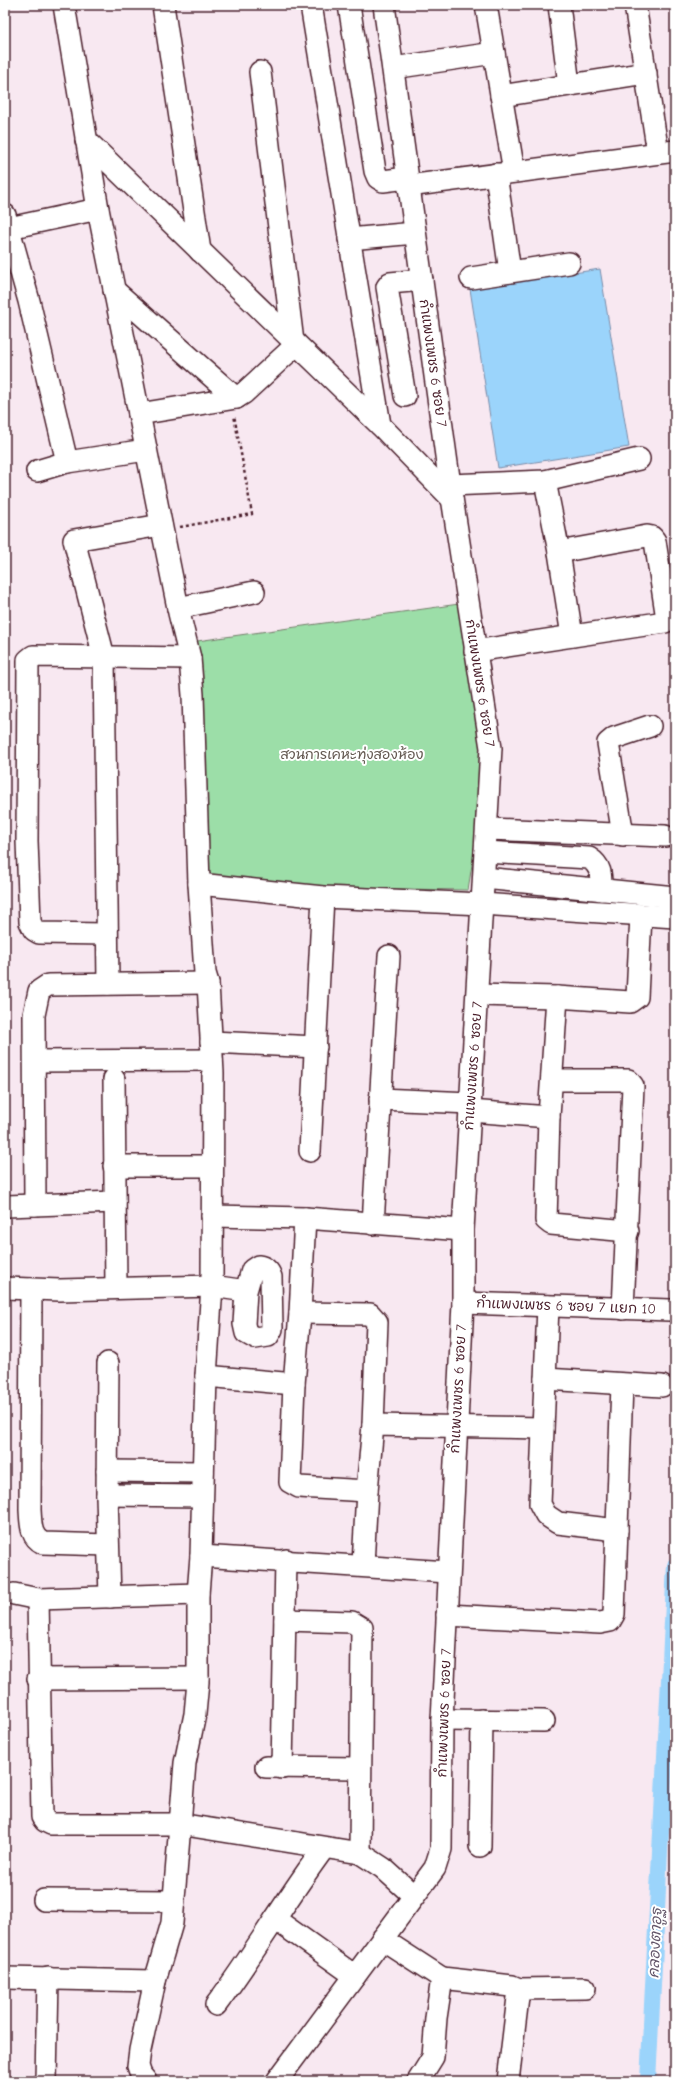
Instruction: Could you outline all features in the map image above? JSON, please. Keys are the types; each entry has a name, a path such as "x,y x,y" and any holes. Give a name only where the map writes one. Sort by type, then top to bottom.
{"street":[{"path":"64,5 98,209 178,608 190,658 199,884 205,972 208,983 212,1051 212,1286 206,1376 201,1556 198,1594 198,1678 195,1714 185,1763 172,1923 155,1981 138,2066 141,2075 146,2081"},
{"path":"163,5 200,251"},
{"path":"311,5 380,426"},
{"path":"349,5 375,171 378,178 383,181 408,182 505,173 667,152 646,73 635,5"},
{"name":"กำแพงเพชร 6 ซอย 7","path":"286,2078 355,1976 435,1868 441,1849 442,1720 448,1572 463,1303 463,1230 478,995 491,748 451,492 384,5"},
{"path":"486,5 501,96 510,272"},
{"path":"559,5 569,85"},
{"path":"393,68 494,52"},
{"path":"260,72 295,344"},
{"path":"501,96 646,73"},
{"path":"86,140 380,426 451,492 545,481 639,459"},
{"path":"67,462 29,301 7,221 98,209"},
{"path":"349,239 415,233"},
{"path":"471,278 569,263"},
{"path":"405,396 388,287 390,283 422,280"},
{"path":"114,290 234,398"},
{"path":"139,414 234,398 244,393 295,344"},
{"path":"36,472 67,462 146,450"},
{"path":"545,481 560,552 572,636"},
{"path":"108,984 106,934 104,657 74,540 162,528"},
{"path":"475,650 662,624 667,619 655,541 652,537 647,536 560,552"},
{"path":"178,608 254,592"},
{"path":"106,934 39,933 34,930 30,922 28,910 27,841 28,660 33,656 190,658"},
{"path":"623,835 608,743 614,738 650,726"},
{"path":"486,829 665,836"},
{"path":"485,852 589,858 595,862 600,870 601,890"},
{"path":"484,878 675,897"},
{"path":"199,884 323,897 482,904 675,917"},
{"path":"310,1151 323,897"},
{"path":"478,995 557,997 630,1002 635,1000 637,997 642,915"},
{"path":"373,1224 389,956"},
{"path":"35,1205 34,1014 36,1000 42,987 48,985 208,983"},
{"path":"557,997 549,1117 546,1220 551,1224 628,1231"},
{"path":"34,1061 316,1047"},
{"path":"114,1079 116,1288"},
{"path":"552,1080 628,1080 632,1082 632,1138 623,1309"},
{"path":"380,1099 470,1107 549,1117"},
{"path":"114,1166 212,1166"},
{"path":"7,1206 115,1202"},
{"path":"212,1216 305,1218 463,1230"},
{"path":"305,1218 300,1313 294,1384 290,1482 299,1487 366,1491"},
{"path":"5,1288 32,1289 212,1286 246,1291"},
{"path":"32,1289 30,1510 32,1531 38,1541 43,1543 108,1545"},
{"name":"กำแพงเพชร 6 ซอย 7 แยก 10","path":"463,1303 670,1310"},
{"path":"548,1306 540,1504 546,1515 558,1523 617,1530"},
{"path":"300,1313 370,1314 377,1322 373,1425 366,1491 363,1565"},
{"path":"108,1362 107,1495 110,1597"},
{"path":"206,1376 294,1384"},
{"path":"545,1379 662,1386"},
{"path":"447,1615 600,1623 610,1621 614,1614 622,1384"},
{"path":"373,1425 543,1428"},
{"path":"107,1471 203,1472"},
{"path":"107,1495 202,1496"},
{"path":"201,1556 286,1560 448,1572"},
{"path":"286,1560 285,1620 274,1768 360,1768"},
{"path":"14,1594 38,1599 198,1594"},
{"path":"38,1599 38,1679 42,1816 45,1821 51,1824 179,1824 360,1853 383,1868 414,1896"},
{"path":"285,1620 352,1622 362,1628 360,1853"},
{"path":"38,1679 198,1678"},
{"path":"442,1720 544,1721"},
{"path":"480,1846 482,1720"},
{"path":"216,2005 245,1966 295,1886 324,1848"},
{"path":"44,1900 173,1901"},
{"path":"275,1919 355,1976"},
{"path":"382,1939 442,1978 512,1986 519,1989 585,1988"},
{"path":"5,1978 155,1981"},
{"path":"46,2081 48,1978"},
{"path":"418,2081 433,2057 436,2018 442,1978"},
{"path":"508,2081 519,1989"}],"path":[{"path":"162,528 252,514 234,398"}],"green space":[{"name":"สวนการเคหะทุ่งสองห้อง","path":"459,604 490,749 468,890 209,886 190,642"}],"water":[{"path":"600,269 629,447 498,468 470,289"}],"waterway":[{"name":"คลองตาอูฐ","path":"648,2081 675,1565"}]}
